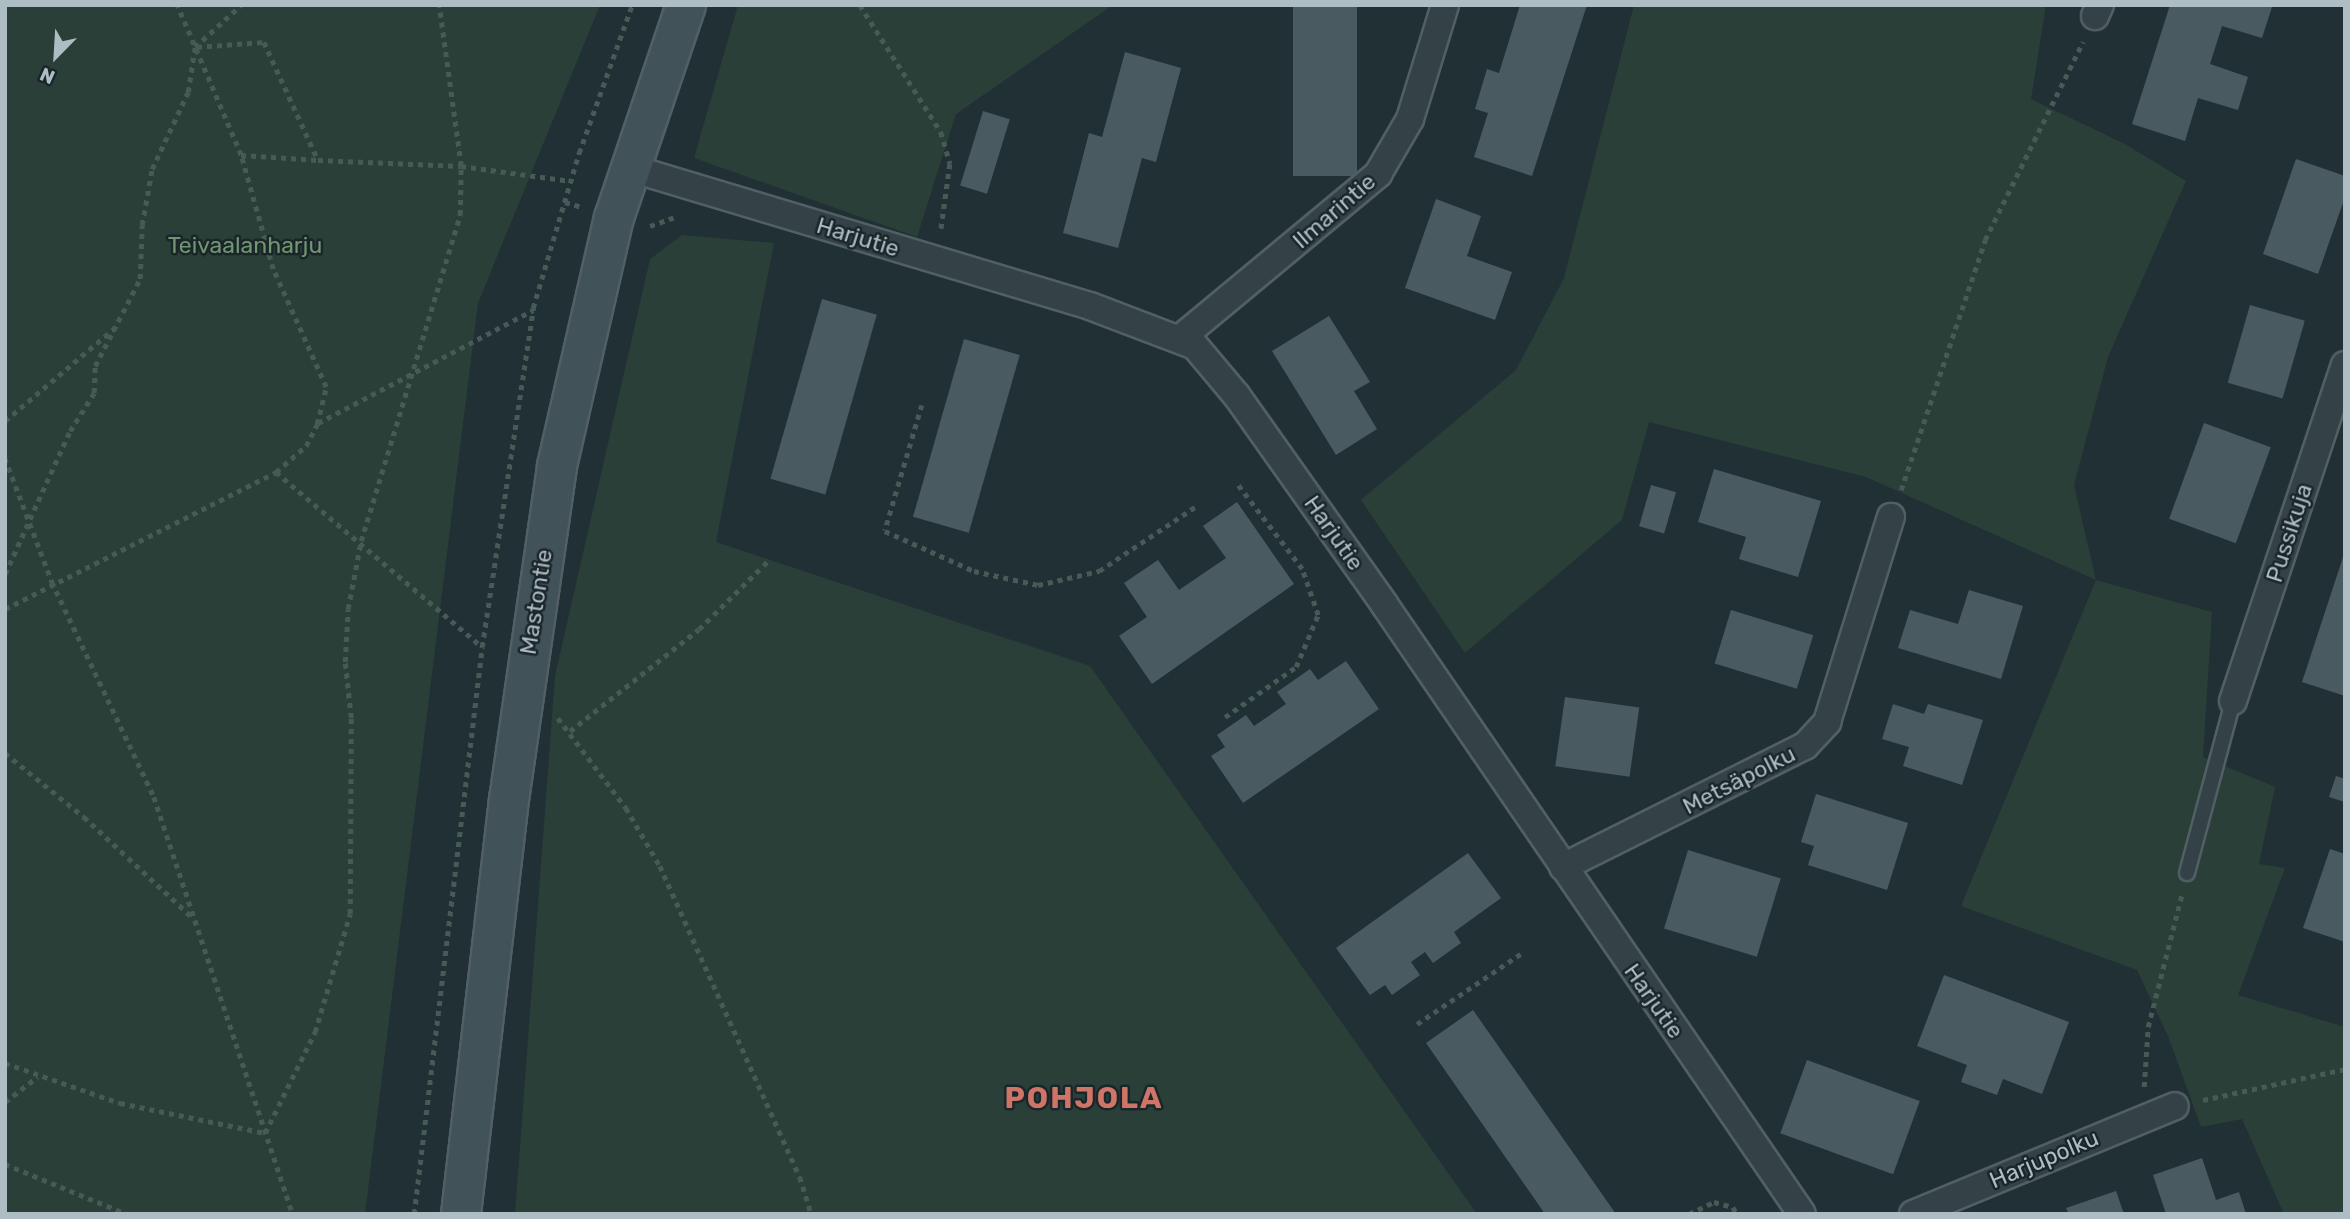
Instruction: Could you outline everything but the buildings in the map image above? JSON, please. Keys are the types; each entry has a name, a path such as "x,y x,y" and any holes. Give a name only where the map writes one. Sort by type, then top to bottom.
{"main road":[{"name":"Mastontie","path":"461,1214 524,683 574,380 630,168 686,5"}],"street":[{"name":"Ilmarintie","path":"1182,337 1378,174 1410,119 1445,5"},
{"name":"Harjutie","path":"630,168 1182,337 1206,357 1237,396 1802,1214"},
{"name":"Pussikuja","path":"2233,701 2345,365"},
{"name":"Metsäpolku","path":"1563,867 1794,752 1828,722 1891,517"},
{"name":"Harjupolku","path":"1913,1214 2175,1106"}],"lane":[{"path":"2187,873 2233,701"}],"path":[{"path":"5,609 52,582 276,472 306,446 317,424 326,387 274,269 241,155 177,5"},
{"path":"5,574 31,523 70,431 94,393 95,366 121,323 140,279 142,225 152,169 188,92 195,47 241,5"},
{"path":"265,1133 315,1032 350,914 351,718 345,662 348,609 361,541 409,376 431,320 460,215 461,166 439,5"},
{"path":"860,5 941,132 950,164 941,227 941,262"},
{"path":"1891,517 1985,240 2097,11"},
{"path":"195,47 264,42 318,160"},
{"path":"241,155 461,166 571,181"},
{"path":"646,225 682,215"},
{"path":"317,424 533,310"},
{"path":"5,421 121,323"},
{"path":"922,405 885,531 974,571 1038,584 1098,571 1198,505"},
{"path":"5,457 52,582 154,797 293,1214"},
{"path":"276,472 361,541 482,647"},
{"path":"1226,717 1296,667 1318,615 1302,569 1237,484"},
{"path":"570,731 699,629 768,561"},
{"path":"524,683 570,731 626,808 660,866 800,1177 811,1214"},
{"path":"5,753 84,817 192,917"},
{"path":"2143,1118 2148,1027 2187,873"},
{"path":"1418,1024 1522,953"},
{"path":"5,1063 37,1077 120,1103 265,1133"},
{"path":"2175,1106 2345,1069"},
{"path":"5,1102 37,1077"},
{"path":"5,1164 127,1214"},
{"path":"1689,1214 1714,1202 1733,1207 1737,1214"}],"green space":[{"name":"Teivaalanharju","path":"5,5 600,5 478,303 365,1214 5,1214"},
{"path":"738,5 1113,5 956,114 917,237 694,158"},
{"path":"1634,5 2046,5 2031,99 2125,144 2186,181 2108,357 2074,485 2096,580 1866,477 1649,422 1622,520 1465,653 1361,500 1516,370 1564,278"},
{"path":"682,235 774,243 716,542 1090,666 1477,1214 515,1214 555,676 650,259"},
{"path":"2096,580 2212,612 2203,757 2275,787 2259,864 2285,868 2238,995 2345,1027 2345,1214 2284,1214 2242,1119 2201,1127 2168,1036 2137,970 1961,906"}],"district":[{"name":"POHJOLA","path":"1084,1098"}]}
